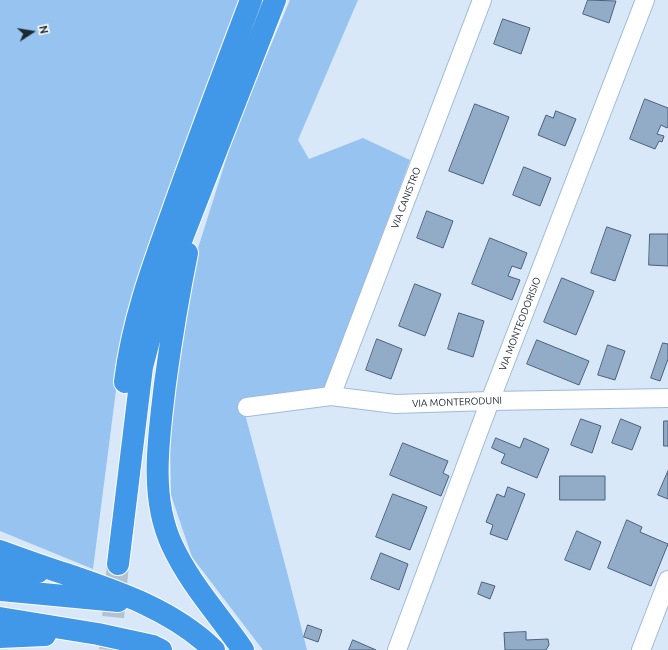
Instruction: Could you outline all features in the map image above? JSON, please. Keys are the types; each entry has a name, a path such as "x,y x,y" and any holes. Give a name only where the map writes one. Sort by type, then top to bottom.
{"highway":[{"path":"251,0 145,287 126,370 111,564 142,368 163,288 275,0"},
{"path":"210,165 180,289 169,356 158,455 159,491 166,528 180,560 190,578 243,650"},
{"path":"0,551 101,586 147,604 186,627 204,640 214,650"},
{"path":"0,570 66,574"},
{"path":"0,590 58,594 147,604"},
{"path":"0,618 85,632 153,646 161,650"},
{"path":"0,637 85,632"}],"street":[{"name":"VIA CANISTRO","path":"331,396 482,0"},
{"name":"VIA MONTEODORISIO","path":"397,650 490,401 645,0"},
{"name":"VIA MONTERODUNI","path":"247,407 331,396 395,404 668,398"},
{"path":"641,650 668,580"}],"shaded area":[{"path":"0,0 244,0 119,367 93,569 0,531"},
{"path":"290,0 358,0 298,140 309,159 363,138 410,160 324,391 241,399 307,650 263,650 192,557 171,495 170,439 175,357 193,264 236,128"}],"building":[{"path":"588,0 616,1 609,23 583,14"},
{"path":"503,19 530,28 521,54 494,44"},
{"path":"645,99 668,108 668,126 667,128 661,125 657,134 664,136 662,142 659,141 655,149 630,139"},
{"path":"475,104 509,117 483,184 449,171"},
{"path":"556,111 576,119 565,146 538,135 546,115 553,118"},
{"path":"524,167 551,178 540,206 513,195"},
{"path":"427,211 453,221 443,248 417,238"},
{"path":"607,227 631,235 615,281 591,273"},
{"path":"650,234 668,234 668,266 649,265"},
{"path":"490,238 527,253 521,269 512,266 508,276 520,280 512,300 472,284"},
{"path":"562,278 594,291 576,335 544,322"},
{"path":"415,284 441,294 425,336 399,326"},
{"path":"459,313 484,321 473,357 448,349"},
{"path":"377,339 402,349 391,379 366,370"},
{"path":"537,340 589,361 579,385 527,364"},
{"path":"663,343 668,344 668,359 660,381 651,378"},
{"path":"608,345 625,351 615,380 598,375"},
{"path":"581,419 601,426 592,453 571,445"},
{"path":"621,419 641,427 632,450 612,443"},
{"path":"664,421 668,421 668,446 664,446"},
{"path":"496,438 520,448 524,438 549,449 537,478 501,463 505,454 492,448"},
{"path":"403,443 448,461 443,473 449,476 441,496 390,475"},
{"path":"668,471 668,499 658,495"},
{"path":"560,476 605,476 605,500 560,500"},
{"path":"508,487 525,494 507,540 490,534 493,525 486,522 497,494 504,497"},
{"path":"393,494 427,507 410,550 376,537"},
{"path":"627,520 642,527 640,532 668,544 651,586 608,568"},
{"path":"577,531 601,542 590,570 565,560"},
{"path":"381,553 408,564 399,590 371,579"},
{"path":"482,582 495,586 490,599 478,594"},
{"path":"308,625 322,630 318,642 304,637"},
{"path":"526,632 526,640 548,639 549,645 546,650 505,650 504,633"},
{"path":"353,640 376,650 349,650"}],"tunnel":[{"path":"110,650 118,564"}]}
